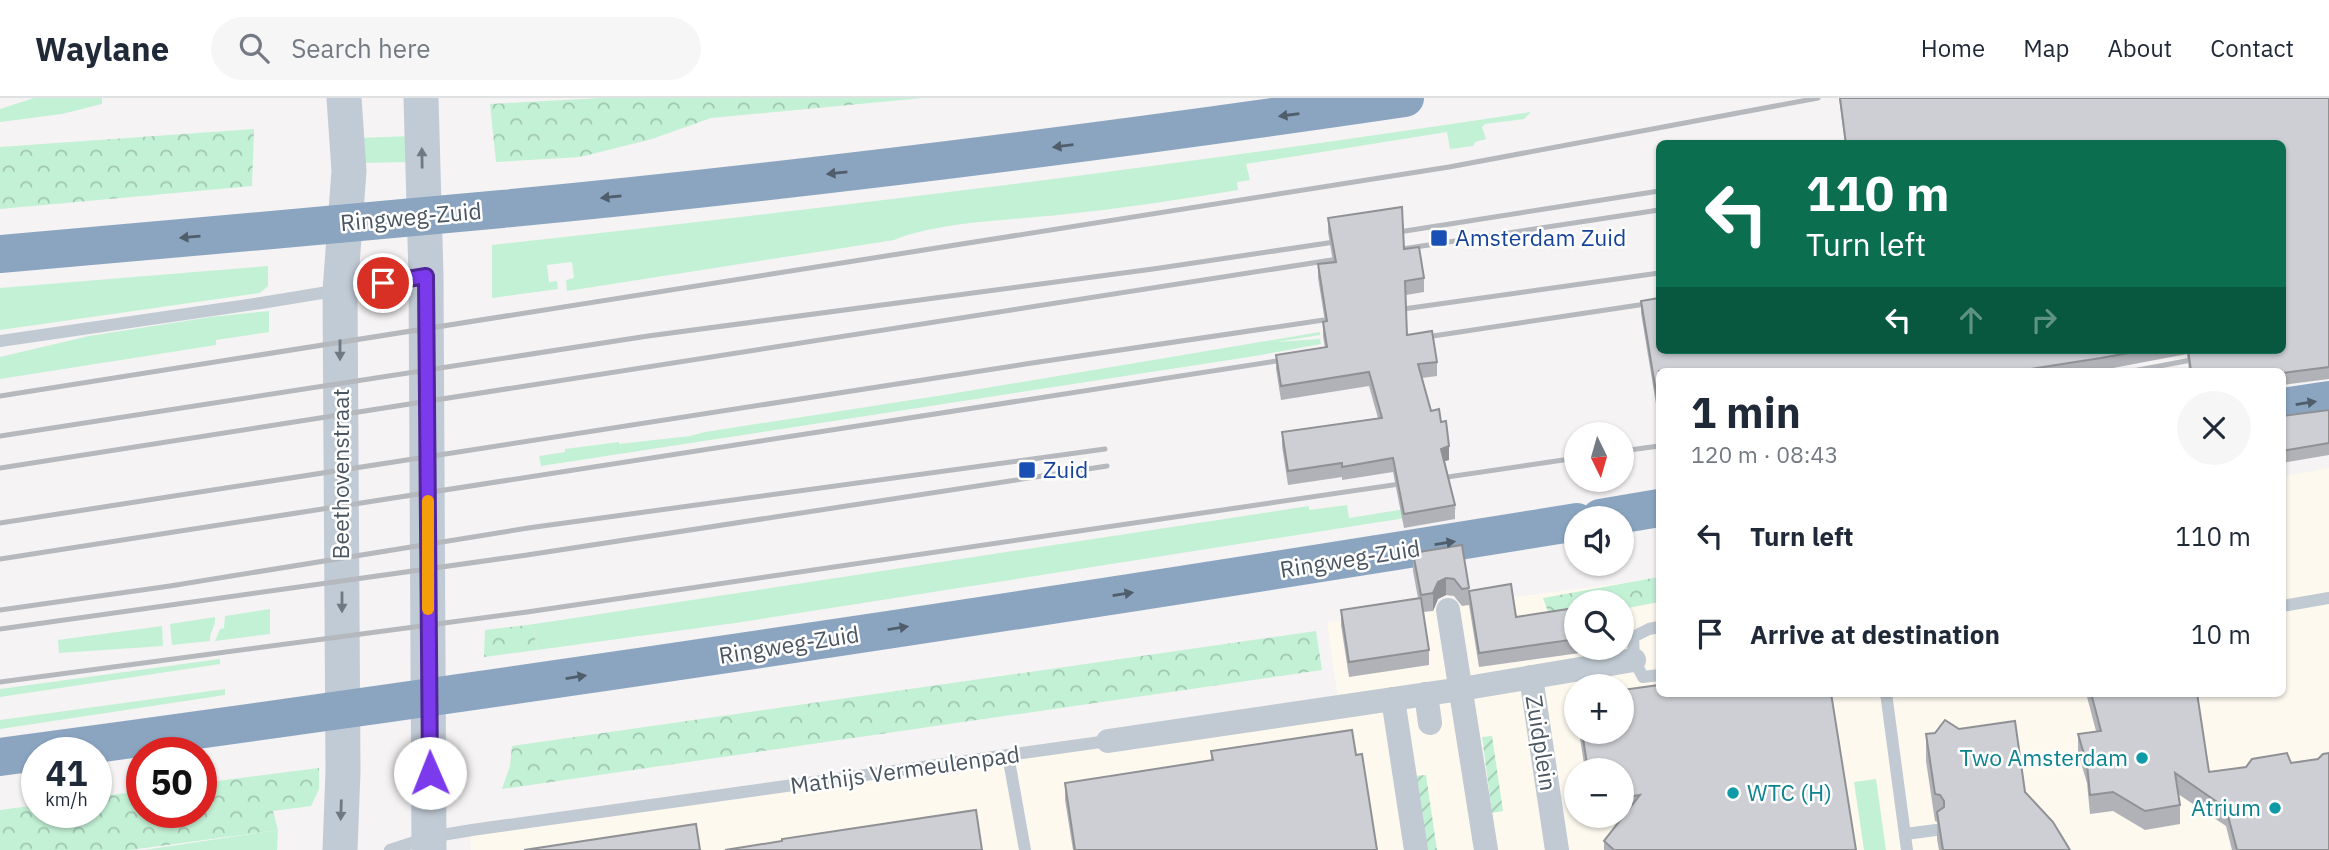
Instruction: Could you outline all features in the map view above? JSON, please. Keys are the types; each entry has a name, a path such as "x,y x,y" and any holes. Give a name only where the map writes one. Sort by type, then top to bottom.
{"highway":[{"name":"Ringweg-Zuid","path":"0,254 503,209 864,170 1178,131 1405,98"},
{"path":"2286,406 2329,400"},
{"path":"1634,512 1656,509"},
{"name":"Ringweg-Zuid","path":"0,757 509,687 1238,577 1564,524"}],"main road":[{"name":"Beethovenstraat","path":"340,850 343,771 340,291 349,171 344,98"},
{"path":"421,98 426,276 430,843"}],"street":[{"path":"1448,610 1486,850"},
{"name":"Zuidplein","path":"1387,700 1634,660"},
{"name":"Zuidplein","path":"1531,677 1557,850"},
{"path":"1426,694 1430,723"},
{"path":"1387,700 1416,850"},
{"name":"Mathijs Vermeulenpad","path":"1108,741 1387,700"}],"lane":[{"path":"0,341 426,276"},
{"path":"2286,605 2329,598"},
{"path":"1634,636 1656,627"},
{"path":"1634,660 1643,677 1656,675"},
{"path":"1887,697 1907,850"},
{"name":"Mathijs Vermeulenpad","path":"390,850 1108,741"},
{"path":"1009,755 1025,850"},
{"path":"1905,834 1936,830"}],"shaded area":[{"path":"2329,468 2329,850 471,850 470,834 1340,713 1327,622 1564,591 1564,660 1634,660 1634,590 1568,590 1656,578 1656,697 2286,697 2286,476"}],"green space":[{"path":"34,98 102,98 102,104 62,114 0,122 0,109"},
{"path":"601,98 923,98 711,118 652,139 580,157 496,162 490,104"},
{"path":"1531,112 1524,119 1485,124 1482,127 1486,139 1475,142 1473,146 1450,149 1447,132 1246,164 1250,180 1237,182 1238,190 1103,210 952,225 894,240 567,291 566,280 574,278 572,262 547,265 549,282 557,281 558,289 492,298 492,245 1012,184"},
{"path":"254,129 252,186 0,209 0,147"},
{"path":"411,136 413,162 358,163 358,138"},
{"path":"268,266 268,286 260,293 0,330 0,288"},
{"path":"269,311 269,332 216,340 216,345 0,379 0,357 89,336"},
{"path":"1320,332 1320,335 1276,342 1320,339 1321,344 1255,356 541,466 539,456 565,452 565,449 690,436"},
{"path":"1455,501 1456,510 735,623 537,650 534,631 528,625 1309,506 1309,510 1347,505 1349,518"},
{"path":"1656,578 1656,603 1634,607 1634,590 1587,590"},
{"path":"1564,594 1564,621 1552,623 1543,598"},
{"path":"270,609 270,634 215,641 220,629 224,628 225,616"},
{"path":"215,617 210,641 172,645 170,624"},
{"path":"528,625 534,631 537,650 484,657 485,630"},
{"path":"162,626 163,646 59,653 58,640"},
{"path":"1316,631 1322,670 502,789 510,766 512,746"},
{"path":"220,659 220,664 0,697 0,689"},
{"path":"225,689 225,695 0,729 0,720"},
{"path":"1492,736 1503,811 1492,813 1482,737"},
{"path":"319,768 319,789 311,806 273,811 278,830 130,850 0,850 0,810 21,807 21,828 112,828 112,795 126,793 126,828 217,828 217,781"},
{"path":"1426,775 1437,850 1426,850 1415,776"},
{"path":"1876,779 1886,850 1864,850 1854,782"},
{"path":"278,830 277,850 144,850"}],"building":[{"path":"1840,98 2329,98 2329,367 2286,372 2286,368 2191,368 2189,354 2286,354 2286,140 1845,140"},
{"path":"1402,207 1404,249 1419,247 1424,278 1405,281 1407,335 1432,331 1437,362 1418,364 1431,411 1439,409 1441,422 1446,421 1449,446 1441,449 1455,505 1404,514 1393,458 1342,467 1342,463 1288,471 1282,432 1382,418 1369,372 1281,386 1276,355 1327,347 1323,322 1327,321 1318,264 1336,262 1328,218"},
{"path":"1656,298 1656,354 2123,354 2037,368 1656,368 1656,392 1641,301"},
{"path":"2329,410 2329,443 2286,450 2286,415"},
{"path":"1462,545 1469,588 1462,589 1454,579 1446,578 1438,582 1433,593 1421,595 1413,553"},
{"path":"1511,584 1516,617 1564,610 1564,641 1479,653 1469,591"},
{"path":"1421,598 1429,650 1349,662 1341,610"},
{"name":"WTC (H)","path":"1656,685 1656,697 1832,697 1856,850 1614,850 1604,841 1614,828 1634,828 1634,803 1640,795 1634,796 1634,758 1586,758 1584,744 1634,744 1634,688"},
{"path":"2092,697 2198,697 2209,772 2246,767 2252,759 2287,753 2291,763 2318,759 2329,753 2329,850 2237,850 2226,808 2175,773 2180,805 2145,811 2113,792 2090,795 2087,764 2078,734 2101,731"},
{"name":"Two Amsterdam","path":"1945,720 1959,729 2015,721 2025,792 2053,822 2070,850 1943,850 1937,812 1944,807 1944,801 1940,795 1935,794 1926,734 1935,733"},
{"path":"1352,730 1356,755 1362,754 1377,850 1075,850 1065,783 1213,760 1211,751"},
{"path":"976,810 982,850 725,850 782,839"},
{"path":"696,824 700,850 524,850"}],"railway":[{"path":"0,396 1449,167 1818,98"},
{"path":"1386,234 1656,191"},
{"path":"1389,251 1656,210"},
{"path":"0,436 648,336 1153,269 1348,240"},
{"path":"0,468 1351,257"},
{"path":"1389,311 1656,273"},
{"path":"1413,339 1656,302"},
{"path":"0,523 1344,317"},
{"path":"2149,368 2223,354"},
{"path":"0,559 1296,358"},
{"path":"1634,449 1656,446"},
{"path":"0,610 170,586 528,528 1105,449"},
{"path":"0,682 527,612 1564,460"},
{"path":"0,629 527,555 1107,466"}],"slow traffic":[{"path":"428,501 428,609"}],"place":[{"name":"Amsterdam Zuid","path":"1439,238"},
{"name":"Zuid","path":"1027,470"},
{"name":"Two Amsterdam","path":"2142,758"},
{"name":"WTC (H)","path":"1733,793"},
{"name":"Atrium","path":"2275,808"}],"route":[{"path":"383,283 426,276 430,773"}]}
